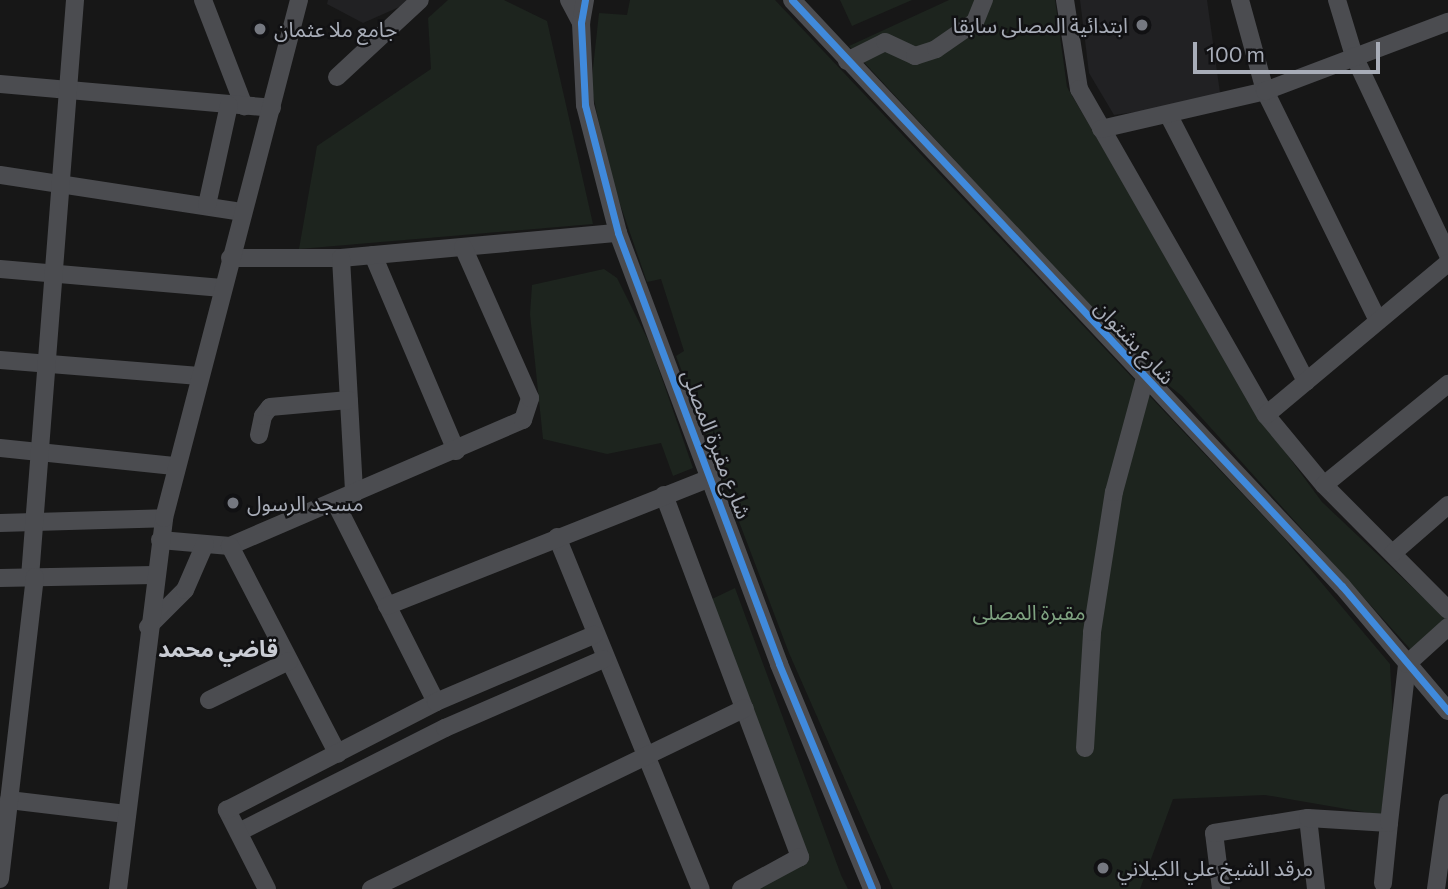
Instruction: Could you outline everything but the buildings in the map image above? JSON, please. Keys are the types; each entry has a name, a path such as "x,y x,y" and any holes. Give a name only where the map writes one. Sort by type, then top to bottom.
{"street":[{"path":"0,879 32,577 32,522 70,90 75,0"},
{"path":"203,0 237,105 207,205"},
{"path":"118,889 154,575 174,466 299,0"},
{"path":"337,77 420,0"},
{"name":"شارع مقبرة المصلى","path":"569,0 581,23"},
{"name":"شارع مقبرة المصلى","path":"585,0 581,23 587,117 618,233 712,477 779,664 872,889"},
{"name":"شارع بشتوان","path":"792,0 846,61 1342,586 1448,711"},
{"path":"846,61 885,42 915,56 936,49 975,22 984,0"},
{"path":"1065,0 1079,89 1266,415 1324,485 1448,610"},
{"path":"1240,0 1265,91 1378,321"},
{"path":"1337,0 1354,56 1448,255"},
{"path":"1101,129 1169,116 1265,91 1448,22"},
{"path":"0,84 272,108"},
{"path":"1169,116 1306,382"},
{"path":"0,175 241,212"},
{"path":"230,258 341,258 618,233"},
{"path":"160,540 230,546 523,420 530,410 530,398 463,247"},
{"path":"373,255 456,451"},
{"path":"341,258 354,494"},
{"path":"1266,415 1448,263"},
{"path":"0,269 222,288"},
{"path":"0,360 199,376"},
{"path":"1086,748 1092,632 1114,492 1145,378"},
{"path":"1324,485 1448,384"},
{"path":"259,435 263,416 270,407 349,400"},
{"path":"0,448 174,466"},
{"path":"387,606 712,477"},
{"path":"664,495 800,857 741,889"},
{"path":"335,502 436,702"},
{"path":"1393,553 1448,505"},
{"path":"0,523 164,518"},
{"path":"556,537 594,635 701,889"},
{"path":"148,627 185,590 205,544"},
{"path":"230,546 338,754"},
{"path":"0,578 154,575"},
{"path":"1383,883 1408,664 1448,627"},
{"path":"267,889 228,810 436,702 594,635"},
{"path":"239,832 445,728 604,659"},
{"path":"209,701 289,661"},
{"path":"371,889 745,708"},
{"path":"9,800 126,814"},
{"path":"1436,889 1448,803"},
{"path":"1221,889 1214,833 1308,818 1389,823"},
{"path":"1308,818 1316,889"}],"shaded area":[{"path":"328,0 415,0 363,23 327,4"},
{"path":"1080,0 1207,0 1221,100 1114,115 1089,73"}],"green space":[{"path":"448,0 504,0 547,21 593,224 299,249 317,146 431,69 428,18"},
{"name":"مقبرة المصلى","path":"630,0 775,0 1283,537 1390,664 1393,720 1381,815 1265,795 1173,799 1140,889 893,889 789,653 676,356 684,351 661,279 647,282 611,178 591,86 599,13 627,15"},
{"path":"840,0 912,0 852,26"},
{"path":"949,0 1055,0 1067,87 1264,423 1322,502 1447,620 1412,651 1182,396 1147,368 849,46"},
{"path":"604,269 617,278 650,344 693,468 673,476 661,443 607,454 543,439 530,314 532,285"},
{"path":"735,588 848,889 758,889 805,862 712,599"}],"cycle path":[{"path":"585,0 581,23 585,105 618,233 779,664 872,889"},
{"path":"792,0 1342,586 1448,711"}],"place":[{"name":"ابتدائية المصلى سابقا","path":"1142,25"},
{"name":"جامع ملا عثمان","path":"260,29"},
{"name":"مسجد الرسول","path":"233,503"},
{"name":"مرقد الشيخ علي الكيلاني","path":"1103,868"}],"district":[{"name":"قاضي محمد","path":"218,648"}]}
